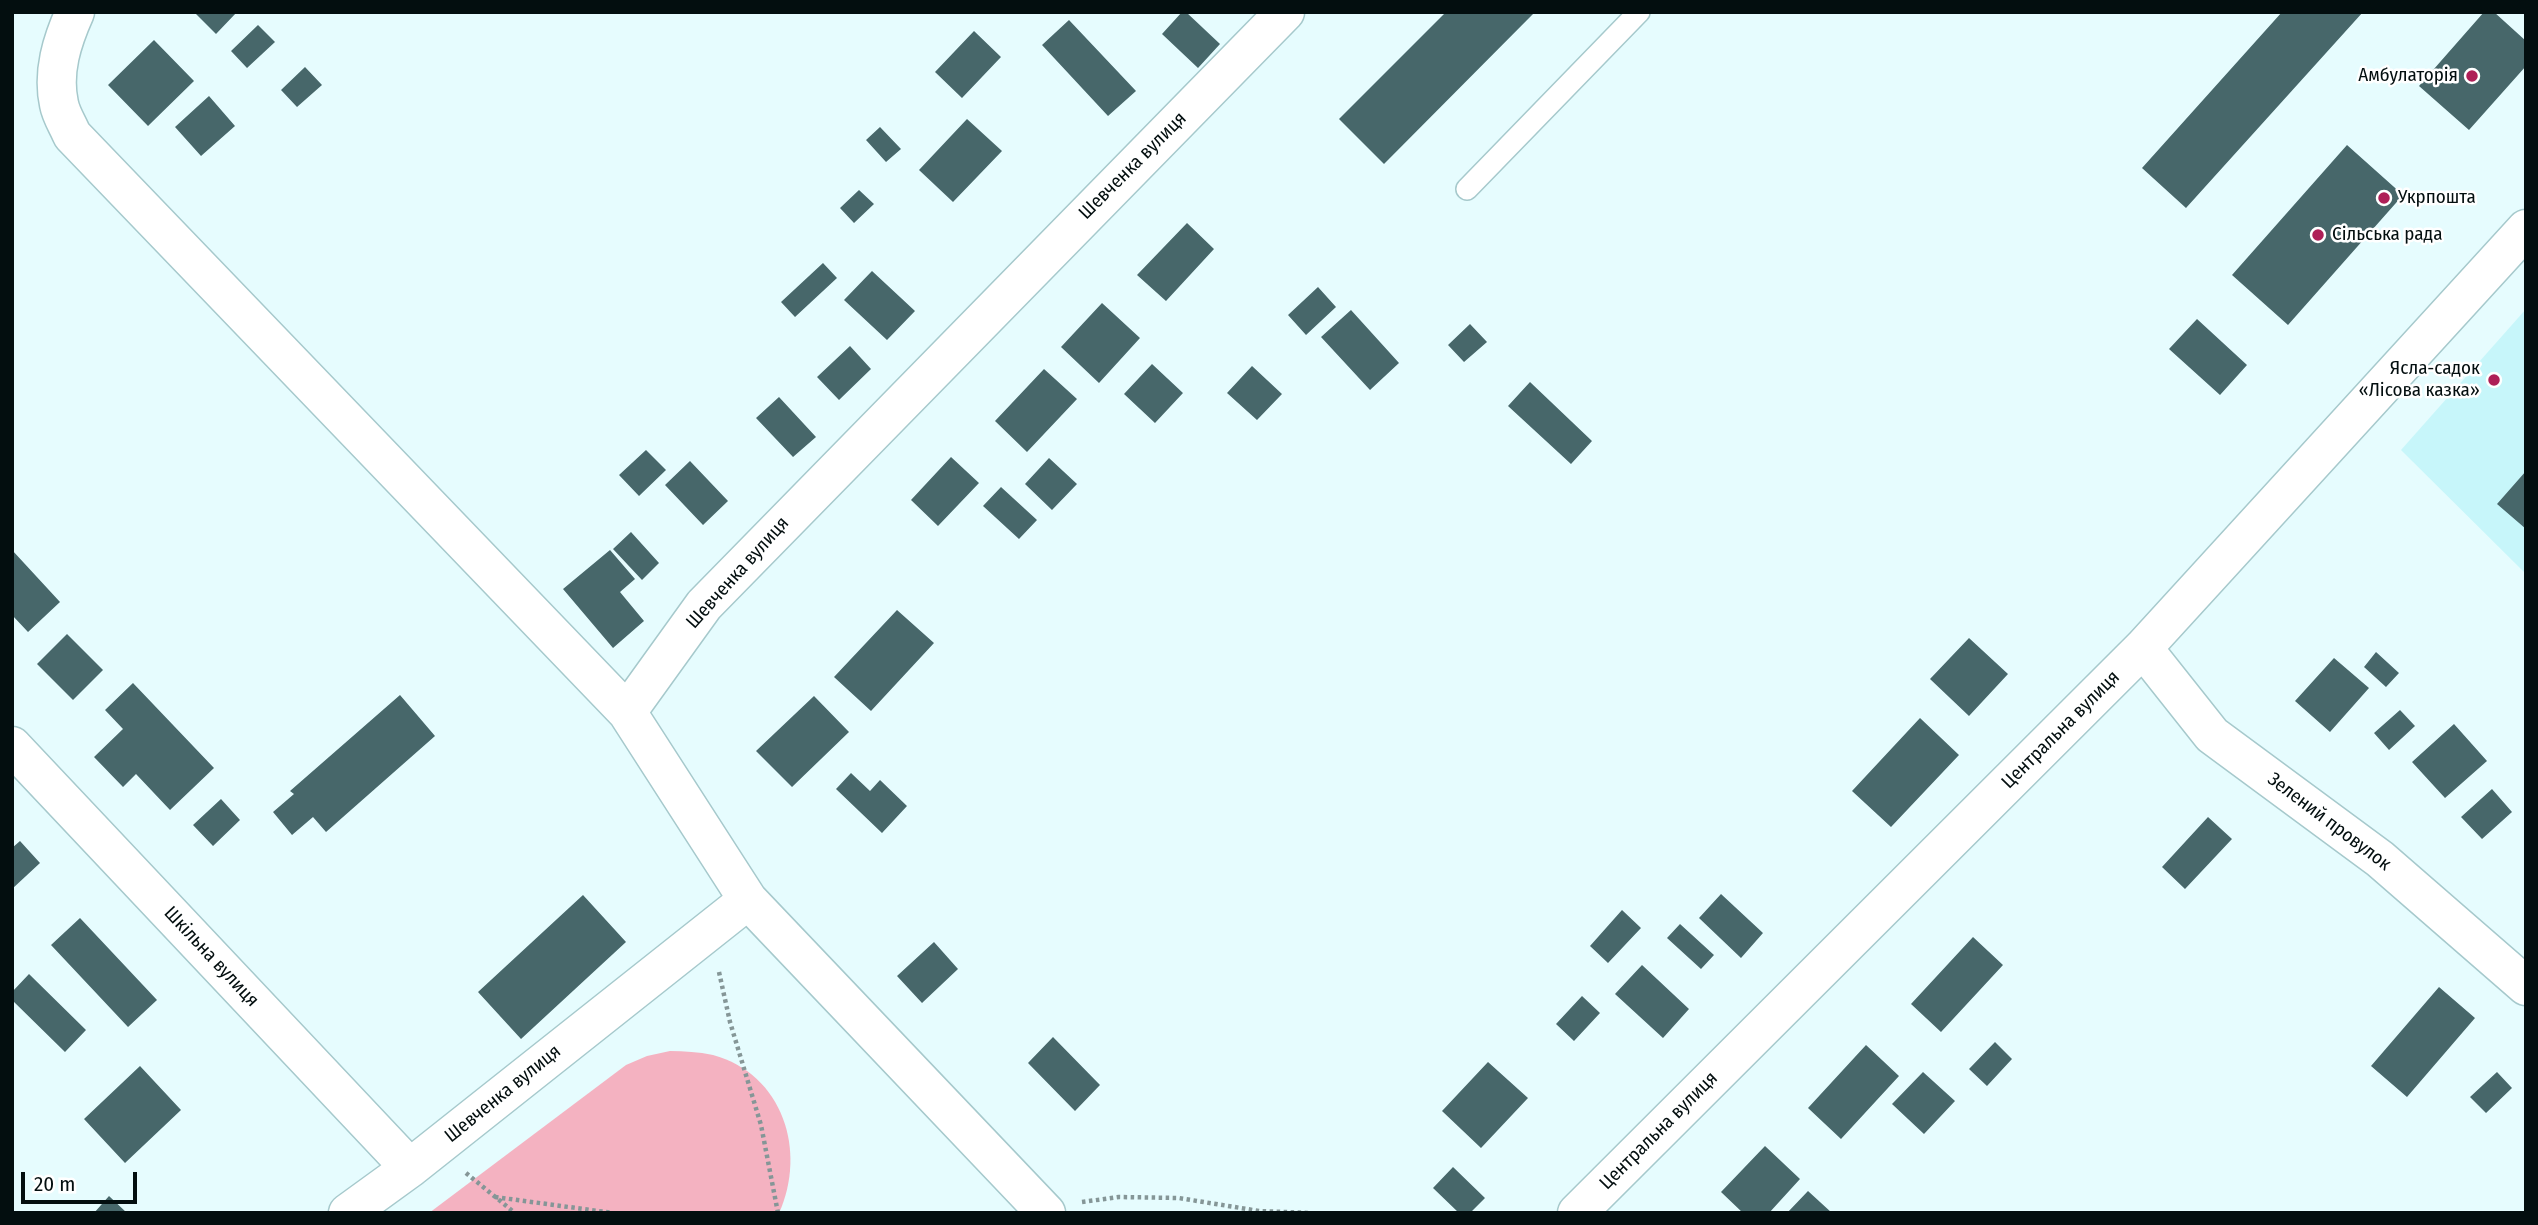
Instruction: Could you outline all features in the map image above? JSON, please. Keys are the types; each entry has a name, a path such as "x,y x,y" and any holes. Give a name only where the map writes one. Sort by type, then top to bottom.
{"street":[{"path":"75,12 62,42 57,78 59,105 72,135 627,712 748,900 1043,1210"},
{"name":"Шевченка вулиця","path":"627,712 704,605 1285,12"},
{"name":"Центральна вулиця","path":"1577,1213 2143,648 2526,229"},
{"name":"Зелений провулок","path":"2143,648 2212,735 2380,859 2526,986"},
{"name":"Шкільна вулиця","path":"12,746 423,1159"},
{"name":"Шевченка вулиця","path":"348,1213 423,1159 748,900"}],"lane":[{"path":"1467,189 1639,12"}],"path":[{"path":"710,930 730,1022 761,1125 778,1213"},
{"path":"423,1159 495,1197 515,1213"},
{"path":"495,1197 613,1213"},
{"path":"1043,1210 1119,1197 1179,1198 1259,1211 1311,1213"}],"shaded area":[{"name":"Ясла-садок «Лісова казка»","path":"2526,309 2526,574 2401,450"},
{"path":"670,1051 713,1055 737,1065 757,1079 772,1097 783,1118 789,1141 787,1189 779,1213 429,1213 626,1065 647,1056"}],"building":[{"path":"194,12 237,12 216,34"},
{"path":"1182,12 1186,12 1220,44 1198,68 1162,34"},
{"path":"1446,12 1535,12 1384,164 1339,119"},
{"path":"2282,12 2363,12 2186,208 2142,168"},
{"name":"Амбулаторія","path":"2484,12 2494,12 2526,41 2526,66 2469,130 2419,86"},
{"path":"1069,20 1136,91 1108,116 1042,45"},
{"path":"258,25 275,42 247,68 231,51"},
{"path":"974,31 1001,57 962,98 935,72"},
{"path":"154,40 194,81 148,126 108,85"},
{"path":"305,67 322,85 297,107 281,90"},
{"path":"209,96 235,126 201,156 175,127"},
{"path":"967,119 1002,151 953,202 919,170"},
{"path":"880,127 901,149 886,162 866,140"},
{"name":"Сільська рада","path":"2347,145 2403,195 2288,325 2232,275"},
{"path":"859,190 874,204 854,223 840,208"},
{"path":"1187,223 1214,249 1166,301 1137,275"},
{"path":"823,263 837,278 795,317 781,302"},
{"path":"872,271 915,311 887,340 844,300"},
{"path":"1318,287 1336,307 1306,335 1288,315"},
{"path":"1102,303 1140,338 1099,383 1061,347"},
{"path":"1351,310 1399,363 1370,390 1321,337"},
{"path":"2197,319 2247,365 2220,395 2169,349"},
{"path":"1470,324 1487,342 1464,362 1448,345"},
{"path":"850,346 871,369 839,400 817,377"},
{"path":"1152,364 1183,393 1155,423 1124,394"},
{"path":"1252,366 1282,394 1257,420 1227,393"},
{"path":"1044,369 1077,399 1027,452 995,421"},
{"path":"1530,382 1592,441 1571,464 1508,406"},
{"path":"779,397 816,437 793,457 756,418"},
{"path":"646,450 666,470 639,496 619,475"},
{"path":"951,457 979,483 938,526 911,500"},
{"path":"1049,458 1077,484 1052,510 1025,484"},
{"path":"690,461 728,501 703,525 665,485"},
{"path":"2526,471 2526,529 2497,504"},
{"path":"1001,487 1037,520 1019,539 983,506"},
{"path":"631,532 659,563 642,580 613,549"},
{"path":"12,550 60,602 28,632 12,615"},
{"path":"610,550 635,579 620,592 644,621 613,648 563,589"},
{"path":"897,610 934,643 871,711 834,677"},
{"path":"67,634 103,670 73,700 37,664"},
{"path":"1969,638 2008,674 1969,716 1930,679"},
{"path":"2376,652 2399,673 2386,687 2364,667"},
{"path":"2334,658 2369,688 2330,732 2295,701"},
{"path":"133,683 214,768 170,810 136,774 123,787 94,757 123,729 105,710"},
{"path":"400,695 435,736 326,832 313,817 292,835 273,812 294,794 290,791"},
{"path":"814,696 849,732 792,787 756,751"},
{"path":"2400,710 2415,726 2389,750 2374,733"},
{"path":"1920,718 1959,755 1891,827 1852,791"},
{"path":"2454,724 2487,761 2445,798 2412,762"},
{"path":"851,773 870,791 880,780 907,806 882,833 836,789"},
{"path":"2492,789 2512,812 2482,839 2461,817"},
{"path":"221,799 240,820 213,846 193,825"},
{"path":"2208,817 2232,839 2185,889 2162,867"},
{"path":"20,841 40,863 12,889 12,848"},
{"path":"1721,894 1763,933 1741,958 1699,918"},
{"path":"583,895 626,942 521,1039 478,992"},
{"path":"1622,910 1641,928 1608,963 1590,946"},
{"path":"80,918 157,1000 128,1027 51,945"},
{"path":"1680,924 1714,955 1701,969 1667,938"},
{"path":"1973,937 2003,965 1941,1032 1911,1004"},
{"path":"934,942 958,969 922,1003 897,976"},
{"path":"1642,965 1689,1009 1663,1038 1615,994"},
{"path":"29,974 86,1030 65,1052 12,1000 12,992"},
{"path":"2439,987 2475,1018 2407,1097 2371,1066"},
{"path":"1582,996 1600,1013 1574,1041 1556,1024"},
{"path":"1053,1037 1100,1085 1075,1111 1028,1063"},
{"path":"1995,1042 2012,1059 1987,1086 1969,1069"},
{"path":"1866,1045 1899,1076 1841,1139 1808,1108"},
{"path":"1488,1062 1528,1098 1481,1148 1442,1111"},
{"path":"140,1066 181,1110 125,1163 84,1119"},
{"path":"1923,1072 1955,1101 1924,1134 1892,1104"},
{"path":"2497,1072 2512,1088 2486,1113 2470,1097"},
{"path":"1765,1146 1800,1179 1769,1213 1743,1213 1721,1192"},
{"path":"1453,1167 1485,1198 1470,1213 1459,1213 1433,1188"},
{"path":"1808,1191 1832,1213 1787,1213"},
{"path":"109,1196 127,1213 94,1213"}],"place":[{"name":"Амбулаторія","path":"2472,76"},
{"name":"Укрпошта","path":"2384,198"},
{"name":"Сільська рада","path":"2318,235"},
{"name":"Ясла-садок «Лісова казка»","path":"2494,380"}]}
